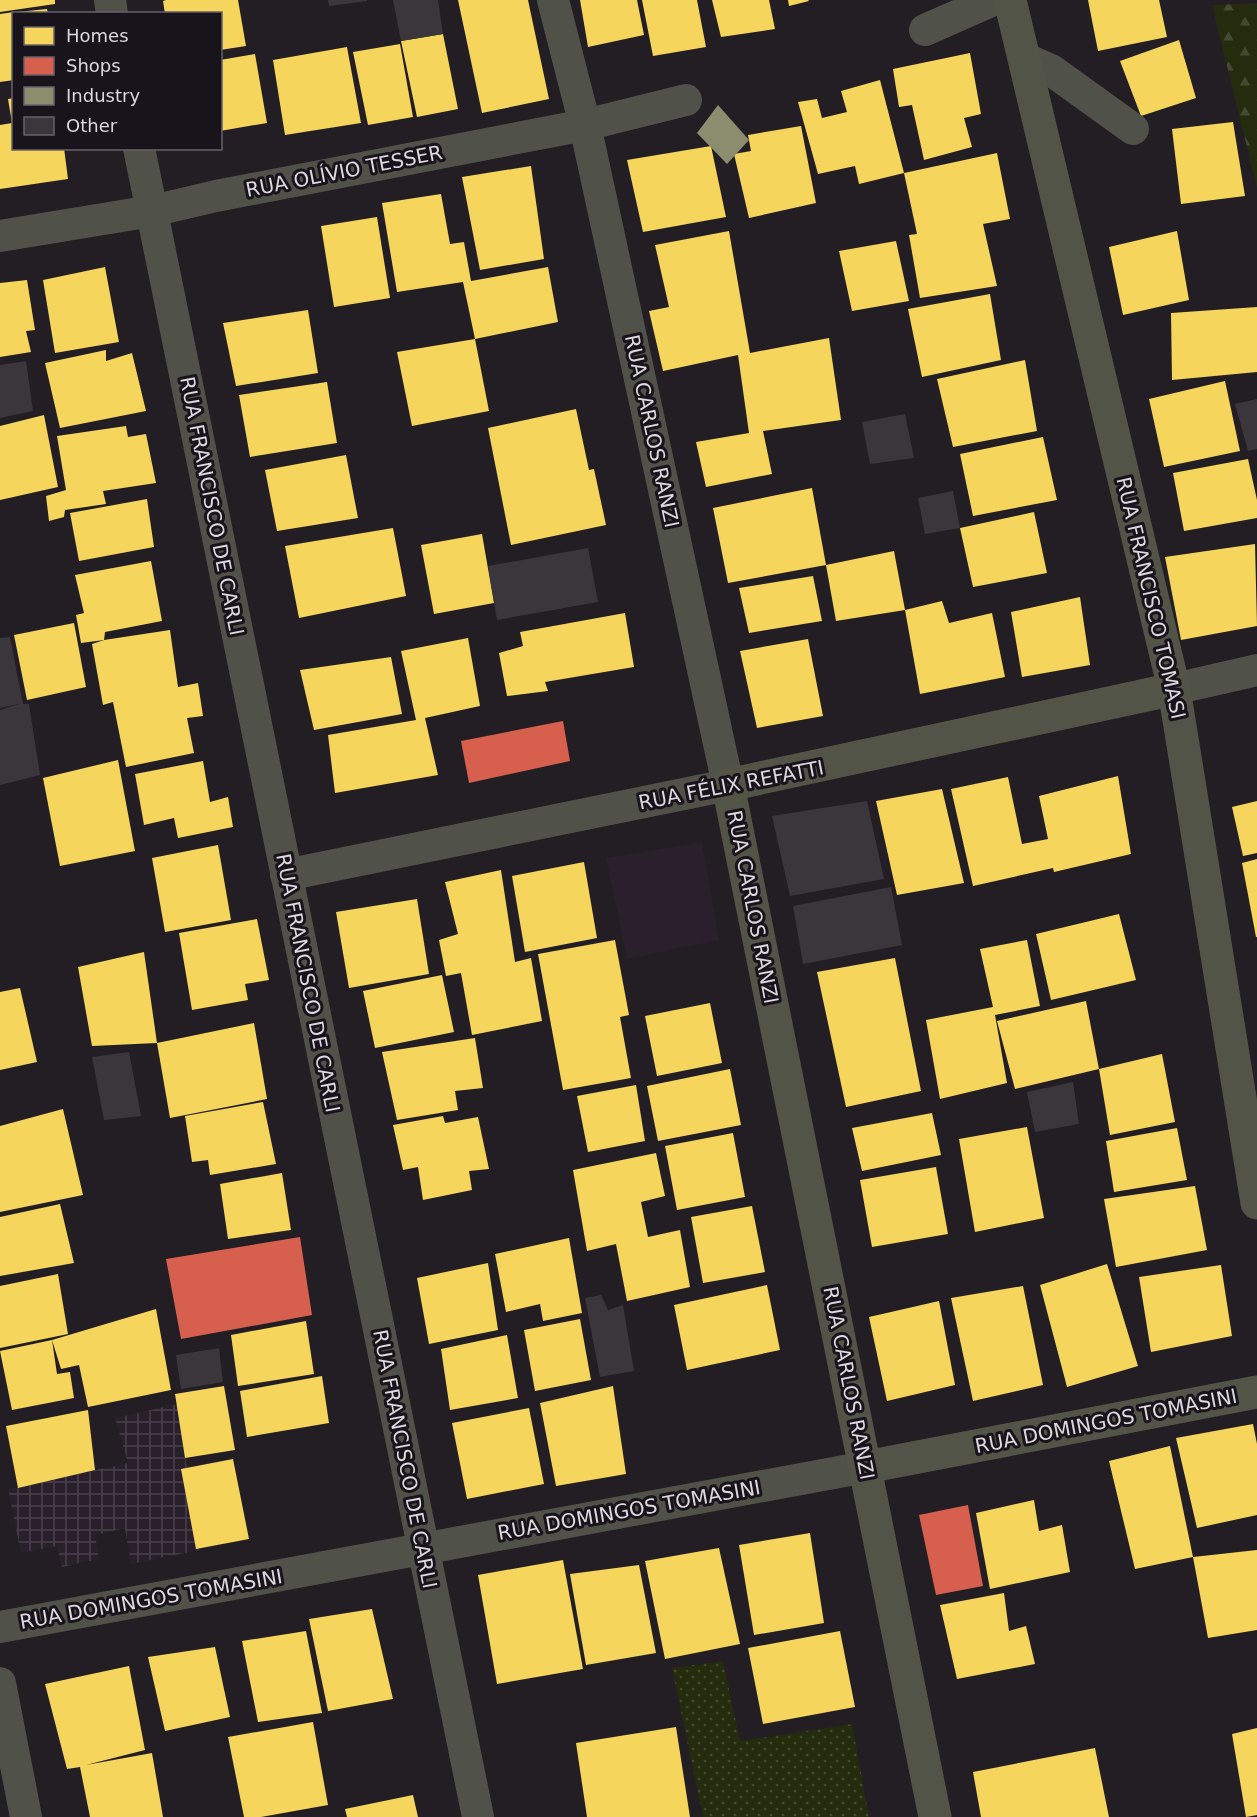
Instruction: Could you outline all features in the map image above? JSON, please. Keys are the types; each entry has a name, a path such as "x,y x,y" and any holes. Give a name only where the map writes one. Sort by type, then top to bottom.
{"main road":[{"name":"RUA FRANCISCO TOMASI","path":"1010,0 1174,689 1257,1203"},
{"name":"RUA FÉLIX REFATTI","path":"728,785 1174,689"},
{"name":"RUA CARLOS RANZI","path":"728,785 935,1817"},
{"name":"RUA DOMINGOS TOMASINI","path":"866,1467 1257,1392"}],"street":[{"name":"RUA CARLOS RANZI","path":"554,0 585,125 728,785"},
{"path":"926,30 993,0"},
{"path":"1024,58 1058,75 1133,129"},
{"name":"RUA OLÍVIO TESSER","path":"0,236 152,211 216,196 585,125 686,100"},
{"name":"RUA FRANCISCO DE CARLI","path":"140,150 478,1817"},
{"path":"1174,689 1257,670"},
{"name":"RUA FÉLIX REFATTI","path":"286,875 728,785"},
{"name":"RUA DOMINGOS TOMASINI","path":"0,1627 866,1467"},
{"path":"0,1683 26,1817"}],"shaded area":[{"path":"702,842 719,940 627,959 606,858"},
{"path":"177,1404 200,1550 131,1564 125,1528 95,1535 99,1559 62,1567 57,1546 21,1553 8,1489 128,1463 115,1418"}],"green space":[{"path":"1257,3 1257,188 1212,5"},
{"path":"723,1661 740,1741 852,1724 869,1817 703,1817 672,1668"}],"building: Homes":[{"path":"0,0 55,0 55,4 0,12"},
{"path":"238,0 246,46 222,50 222,12 165,12 163,1"},
{"path":"458,0 528,0 549,99 482,113"},
{"path":"580,0 637,0 644,35 588,47"},
{"path":"642,0 697,0 706,47 653,56"},
{"path":"712,0 769,0 775,29 721,37"},
{"path":"788,0 808,0 809,1 789,6"},
{"path":"1088,0 1159,0 1167,37 1098,51"},
{"path":"47,9 48,12 17,12"},
{"path":"12,12 12,80 0,82 0,14"},
{"path":"443,34 458,109 417,117 401,41"},
{"path":"1179,40 1196,98 1141,116 1120,61"},
{"path":"400,44 413,117 368,125 353,52"},
{"path":"347,47 361,123 285,135 273,60"},
{"path":"970,53 981,114 964,118 972,147 924,160 912,105 899,107 893,69"},
{"path":"255,54 267,123 222,131 222,60"},
{"path":"880,80 904,173 859,184 855,166 818,174 798,102 817,99 822,118 847,112 841,91"},
{"path":"12,98 12,123 8,99"},
{"path":"1233,122 1245,196 1181,204 1172,129"},
{"path":"12,123 12,150 64,150 68,179 0,189 0,125"},
{"path":"801,126 816,203 749,218 734,154 751,151 748,135"},
{"path":"711,146 726,217 643,232 627,160"},
{"path":"997,153 1010,219 983,224 997,286 920,298 909,235 917,234 904,173"},
{"path":"531,166 544,259 480,270 462,177"},
{"path":"441,194 450,244 464,242 471,281 548,267 558,322 475,339 463,282 397,292 382,203"},
{"path":"377,217 390,298 334,307 321,226"},
{"path":"729,231 750,353 829,338 841,420 763,431 772,474 706,487 696,442 749,433 738,355 663,371 649,311 669,307 655,245"},
{"path":"1177,231 1189,300 1123,315 1109,247"},
{"path":"896,241 909,301 852,311 839,251"},
{"path":"105,267 119,342 55,353 43,280"},
{"path":"27,280 35,330 26,331 31,352 0,357 0,283"},
{"path":"990,294 1001,360 922,377 908,309"},
{"path":"1257,307 1257,372 1172,380 1171,313"},
{"path":"308,310 318,373 236,386 223,323"},
{"path":"475,339 489,411 412,426 397,352"},
{"path":"106,350 106,361 132,353 146,411 60,428 45,363"},
{"path":"1025,360 1037,431 953,447 937,379"},
{"path":"1225,381 1240,451 1164,467 1149,399"},
{"path":"327,382 337,443 250,457 239,395"},
{"path":"576,409 589,470 594,469 606,525 511,545 488,428"},
{"path":"44,415 58,487 0,500 0,426"},
{"path":"126,426 128,437 146,434 156,483 103,491 106,504 65,510 64,517 49,521 46,496 66,490 57,436"},
{"path":"1043,437 1057,500 973,516 960,454"},
{"path":"346,455 358,518 277,531 265,470"},
{"path":"1248,459 1257,500 1257,518 1184,531 1173,473"},
{"path":"812,488 826,565 728,583 713,508"},
{"path":"147,499 154,547 79,561 70,513"},
{"path":"1034,512 1047,573 973,587 960,528"},
{"path":"393,528 406,596 299,618 285,546"},
{"path":"482,534 494,603 434,614 421,545"},
{"path":"1255,544 1257,626 1181,640 1165,557"},
{"path":"894,551 905,610 836,621 826,565"},
{"path":"151,561 162,621 105,632 104,640 81,643 76,615 84,613 75,575"},
{"path":"813,576 822,621 749,633 739,588"},
{"path":"1080,597 1090,665 1022,677 1011,612"},
{"path":"942,601 949,623 992,613 1005,677 920,694 905,610"},
{"path":"625,613 634,667 545,682 548,691 507,696 499,653 523,646 520,632"},
{"path":"74,623 86,687 27,700 14,635"},
{"path":"170,630 178,687 198,683 203,716 187,718 194,753 126,767 113,702 103,705 92,644 104,640"},
{"path":"468,638 480,706 425,718 438,775 335,793 328,735 416,720 401,651"},
{"path":"808,639 823,716 757,728 740,651"},
{"path":"391,657 402,714 314,730 300,670"},
{"path":"118,760 135,851 60,866 43,778"},
{"path":"203,761 210,802 228,797 233,827 178,838 174,818 144,825 135,774"},
{"path":"1118,776 1131,854 1054,872 1053,868 973,886 951,789 1008,777 1022,844 1048,839 1039,796"},
{"path":"942,789 964,883 897,895 876,801"},
{"path":"1257,801 1257,853 1243,856 1232,807"},
{"path":"218,845 231,920 165,932 152,858"},
{"path":"1257,859 1257,937 1256,937 1242,863"},
{"path":"584,862 597,938 525,952 512,876"},
{"path":"501,870 515,962 531,958 542,1021 472,1035 461,973 446,976 439,940 458,934 445,882"},
{"path":"417,899 429,974 349,988 336,912"},
{"path":"1119,914 1136,980 1051,1000 1036,934"},
{"path":"257,919 269,980 245,984 248,1000 192,1010 179,933"},
{"path":"615,940 629,1015 620,1017 631,1078 563,1090 538,954"},
{"path":"1027,940 1040,1006 995,1015 1007,1083 940,1099 926,1020 993,1007 980,949"},
{"path":"144,952 157,1043 92,1046 78,967"},
{"path":"895,958 921,1091 846,1107 817,972"},
{"path":"442,975 454,1032 375,1048 363,991"},
{"path":"20,988 37,1062 0,1070 0,992"},
{"path":"1086,1001 1099,1069 1015,1089 997,1021"},
{"path":"710,1003 722,1063 657,1076 645,1016"},
{"path":"254,1023 267,1099 170,1118 157,1043"},
{"path":"475,1038 483,1088 455,1091 458,1110 397,1120 382,1052"},
{"path":"1162,1054 1175,1122 1110,1135 1099,1069"},
{"path":"730,1069 741,1125 658,1141 647,1086"},
{"path":"636,1085 645,1141 588,1152 577,1096"},
{"path":"263,1102 276,1164 210,1175 208,1160 192,1162 185,1116"},
{"path":"63,1109 83,1195 0,1212 0,1126"},
{"path":"932,1113 941,1155 862,1171 852,1128"},
{"path":"443,1116 445,1123 478,1117 489,1169 469,1171 472,1190 423,1200 418,1167 403,1170 393,1125"},
{"path":"1027,1127 1044,1218 975,1232 959,1139"},
{"path":"1177,1128 1187,1180 1114,1192 1106,1141"},
{"path":"733,1133 745,1197 677,1210 665,1146"},
{"path":"656,1153 665,1196 641,1202 648,1237 680,1230 690,1287 627,1301 616,1244 587,1251 573,1170"},
{"path":"936,1167 948,1234 872,1247 860,1180"},
{"path":"282,1173 291,1230 228,1239 220,1184"},
{"path":"1195,1186 1207,1250 1116,1267 1104,1199"},
{"path":"60,1204 74,1263 0,1276 0,1217"},
{"path":"752,1206 765,1272 703,1283 691,1217"},
{"path":"569,1238 582,1313 543,1321 540,1304 506,1312 495,1254"},
{"path":"488,1263 498,1330 429,1344 417,1278"},
{"path":"1107,1264 1138,1366 1067,1387 1040,1285"},
{"path":"1221,1265 1232,1336 1151,1352 1139,1277"},
{"path":"58,1274 68,1334 0,1348 0,1286"},
{"path":"767,1285 780,1350 687,1370 674,1305"},
{"path":"1023,1286 1043,1385 973,1401 951,1298"},
{"path":"939,1301 955,1385 887,1401 869,1317"},
{"path":"156,1309 171,1390 88,1407 79,1365 61,1369 52,1340"},
{"path":"580,1319 591,1380 535,1391 524,1330"},
{"path":"306,1321 314,1374 238,1386 231,1335"},
{"path":"507,1335 518,1398 450,1410 441,1349"},
{"path":"52,1340 57,1374 70,1372 74,1398 12,1410 0,1351"},
{"path":"322,1376 329,1423 247,1437 240,1391"},
{"path":"224,1386 235,1450 185,1458 175,1394"},
{"path":"613,1386 626,1474 556,1486 540,1403"},
{"path":"529,1408 544,1484 467,1499 452,1423"},
{"path":"88,1410 95,1470 18,1488 6,1426"},
{"path":"1253,1424 1257,1444 1257,1515 1197,1528 1176,1438"},
{"path":"1170,1446 1193,1557 1135,1569 1109,1461"},
{"path":"233,1459 249,1539 196,1549 181,1469"},
{"path":"1034,1500 1039,1531 1062,1525 1070,1572 990,1589 976,1513"},
{"path":"810,1533 824,1623 754,1635 739,1545"},
{"path":"719,1548 740,1644 665,1659 645,1561"},
{"path":"1257,1550 1257,1630 1208,1638 1193,1557"},
{"path":"563,1560 583,1669 497,1684 478,1575"},
{"path":"639,1565 656,1653 586,1665 570,1574"},
{"path":"1004,1593 1009,1631 1026,1626 1035,1664 957,1679 940,1605"},
{"path":"372,1609 393,1699 328,1711 309,1619"},
{"path":"306,1631 322,1713 258,1722 242,1641"},
{"path":"840,1631 855,1707 763,1724 748,1648"},
{"path":"215,1647 230,1717 165,1731 148,1657"},
{"path":"129,1666 145,1750 86,1765 152,1753 163,1817 90,1817 80,1767 67,1769 45,1684"},
{"path":"313,1722 328,1805 261,1817 244,1817 228,1737"},
{"path":"676,1727 690,1817 587,1817 576,1743"},
{"path":"1257,1728 1257,1815 1246,1817 1232,1734"},
{"path":"1095,1748 1109,1817 981,1817 973,1772"},
{"path":"413,1795 418,1817 347,1817 345,1809"}],"building: Shops":[{"path":"563,721 570,761 469,783 461,741"},
{"path":"300,1237 312,1315 181,1339 166,1259"},
{"path":"968,1505 983,1586 936,1595 919,1515"}],"building: Industry":[{"path":"718,105 749,140 727,164 697,133"}],"building: Other":[{"path":"328,0 367,0 367,1 329,6"},
{"path":"393,0 438,0 443,34 401,41"},
{"path":"26,361 33,411 0,418 0,365"},
{"path":"1257,399 1257,449 1248,451 1235,404"},
{"path":"905,414 914,458 870,464 862,422"},
{"path":"953,491 960,528 925,534 918,498"},
{"path":"588,548 598,602 497,620 488,566"},
{"path":"10,637 23,704 29,704 40,775 0,785 0,710 19,704 0,708 0,638"},
{"path":"867,801 884,879 790,896 772,816"},
{"path":"891,887 902,945 803,964 793,906"},
{"path":"129,1052 141,1116 104,1120 92,1057"},
{"path":"1073,1082 1079,1124 1035,1132 1027,1092"},
{"path":"601,1295 608,1310 623,1305 634,1371 600,1377 585,1298"},
{"path":"219,1348 223,1382 181,1389 176,1355"}]}
